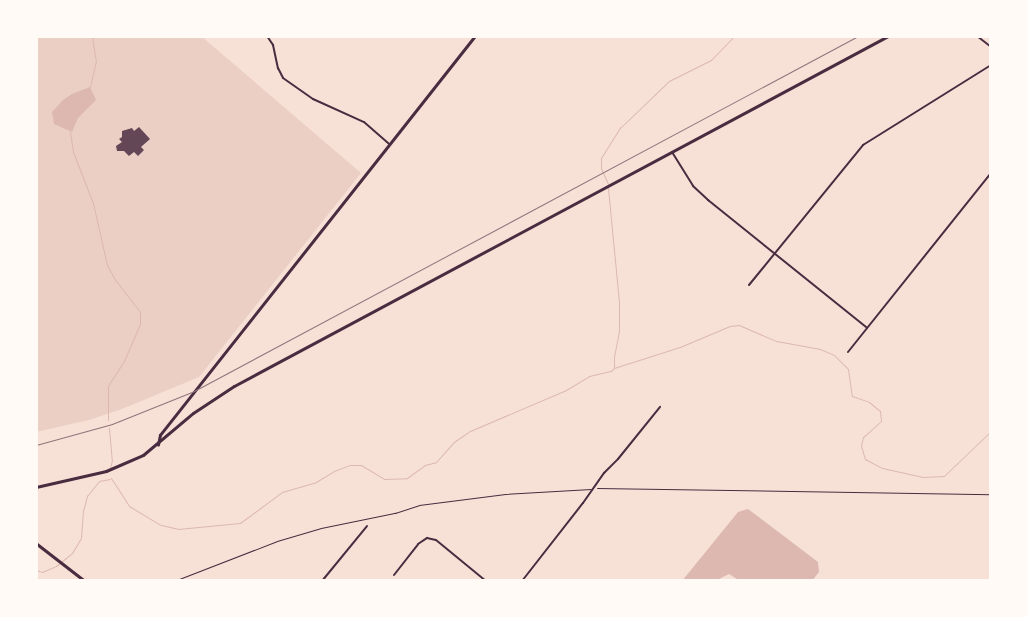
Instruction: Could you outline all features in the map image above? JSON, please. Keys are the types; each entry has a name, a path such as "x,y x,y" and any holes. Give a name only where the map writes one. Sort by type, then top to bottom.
{"main road":[{"path":"36,487 106,472 144,455 158,445 193,413 234,386 888,36"}],"street":[{"path":"267,36 273,46 278,68 284,78 313,99 364,122 390,144"},
{"path":"158,445 160,434 475,36"},
{"path":"977,36 991,47"},
{"path":"749,285 863,145 991,65"},
{"path":"672,151 693,186 867,328"},
{"path":"848,352 991,173"},
{"path":"522,581 583,504 604,473 660,408"},
{"path":"322,581 367,526"},
{"path":"394,575 418,544 427,538 436,540 486,581"},
{"path":"36,543 85,581"}],"shaded area":[{"path":"36,36 201,36 361,173 199,377 122,409 89,420 36,432"},
{"path":"90,87 96,100 78,118 72,132 54,124 52,112 63,100 72,94"},
{"path":"748,509 818,562 819,572 812,581 740,581 729,574 715,581 682,581 738,512"}],"building":[{"path":"139,127 150,139 141,147 144,150 138,156 134,152 129,156 124,151 117,151 116,146 122,142 119,139 122,137 122,131 132,128 134,131"}],"waterway":[{"path":"90,87 96,62 92,36"},
{"path":"608,184 601,168 601,158 620,128 669,81 711,60 734,36"},
{"path":"70,132 73,152 93,203 107,265 116,281 140,312 140,324 124,361 108,386 108,420"},
{"path":"608,188 619,303 619,331 614,367"},
{"path":"111,478 129,506 161,525 178,529 240,523 282,492 316,482 334,471 350,465 361,465 384,479 407,478 425,465 436,462 454,442 470,431 566,390 589,376 611,371 614,368 680,347 730,326 739,325 776,341 820,349 834,355 848,369 852,396 869,402 880,411 881,421 863,437 861,446 865,459 882,468 923,477 944,476 991,431"},
{"path":"109,428 112,460 110,468"},
{"path":"36,570 42,572 56,566 72,553 81,538 83,511 87,496 99,481 110,479"}],"railway":[{"path":"36,445 112,424 194,391 858,36"}]}
